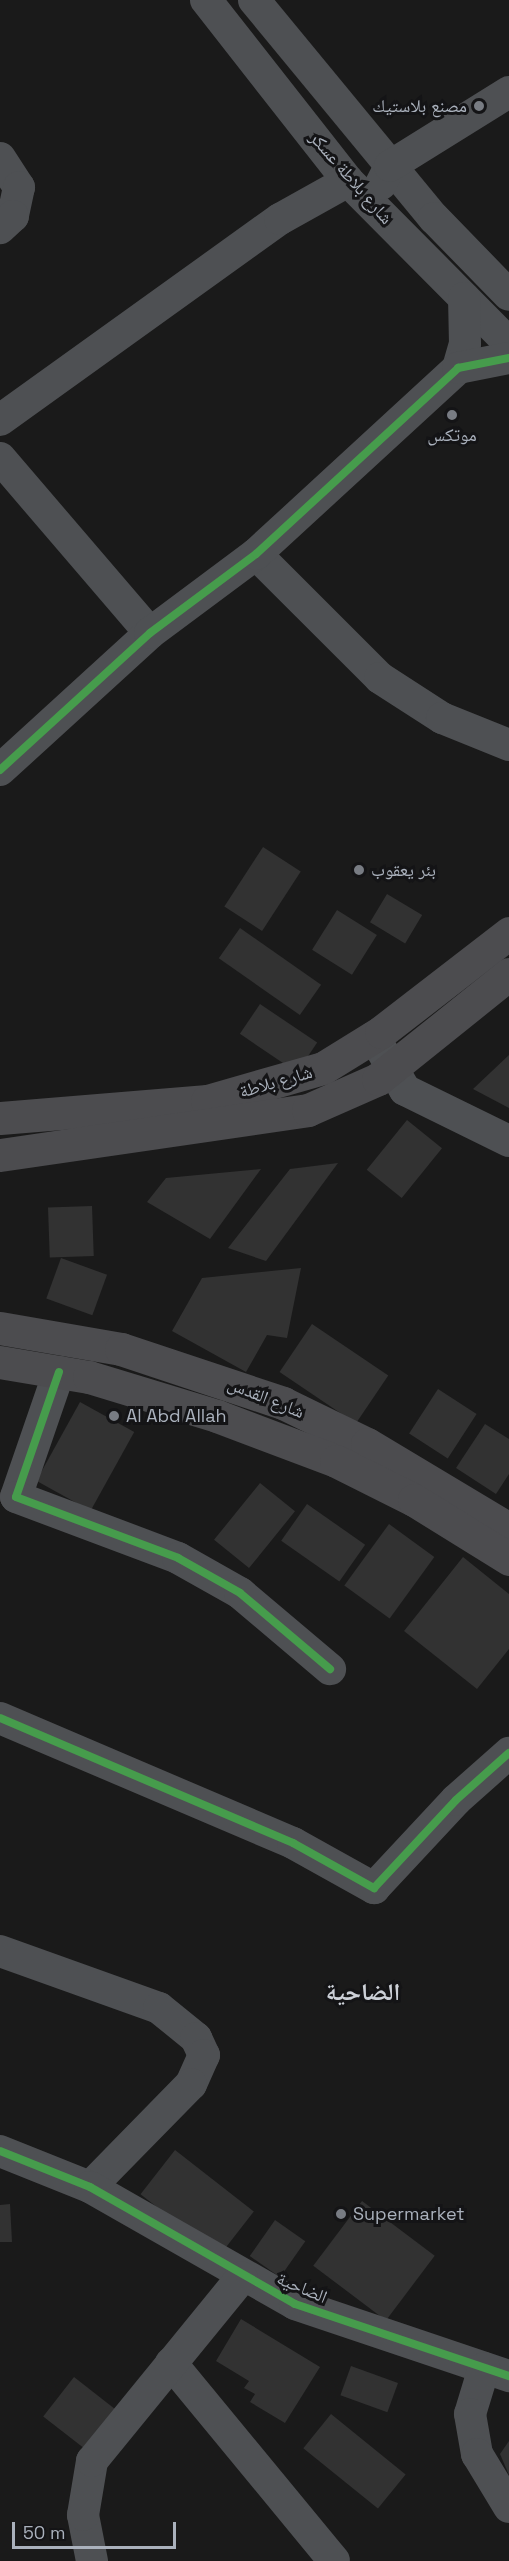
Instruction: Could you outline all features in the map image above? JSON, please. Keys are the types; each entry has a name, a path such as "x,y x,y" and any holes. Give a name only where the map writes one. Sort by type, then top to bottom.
{"main road":[{"name":"شارع بلاطة","path":"0,1118 207,1101 323,1068 374,1037 509,933"},
{"name":"شارع بلاطة","path":"0,1155 308,1110 389,1070 509,974"},
{"name":"شارع القدس","path":"0,1328 121,1349 283,1403 367,1444 509,1529"},
{"name":"شارع القدس","path":"0,1362 59,1372 217,1416 336,1461 414,1500 509,1559"}],"street":[{"name":"شارع بلاطة عسكر","path":"206,0 348,181 509,343"},
{"name":"شارع بلاطة عسكر","path":"254,0 390,166 509,294"},
{"path":"371,204 390,166 509,92"},
{"path":"0,158 19,187 13,216 0,228"},
{"path":"0,420 280,219 348,181"},
{"path":"0,770 150,633 256,554 458,368 465,344 464,298"},
{"path":"458,368 509,358"},
{"path":"5,477 150,633"},
{"path":"256,554 380,678 442,718 509,745"},
{"path":"374,1037 389,1070 405,1090 509,1141"},
{"path":"59,1372 16,1497 189,1564 240,1593 330,1669"},
{"path":"0,1718 293,1843 374,1888 456,1800 509,1753"},
{"path":"0,1951 159,2008 196,2038 204,2055 191,2084 90,2187"},
{"name":"الضاحية","path":"0,2151 90,2187 243,2277 295,2304 496,2372"},
{"path":"92,2561 83,2515 92,2461 243,2277"},
{"path":"171,2363 334,2561"},
{"path":"496,2372 470,2414 477,2454 509,2507"}],"building":[{"path":"263,847 301,872 262,931 224,907"},
{"path":"387,894 422,915 405,943 370,922"},
{"path":"337,910 377,935 352,975 312,950"},
{"path":"240,928 321,985 300,1015 219,958"},
{"path":"260,1004 317,1043 297,1072 240,1034"},
{"path":"509,1055 509,1108 473,1089"},
{"path":"407,1120 442,1148 402,1198 367,1170"},
{"path":"338,1163 266,1261 228,1248 290,1169"},
{"path":"261,1169 210,1239 147,1202 166,1178"},
{"path":"92,1206 94,1256 50,1258 48,1208"},
{"path":"61,1258 107,1275 92,1315 46,1298"},
{"path":"301,1268 287,1338 267,1335 246,1372 172,1331 202,1278"},
{"path":"312,1324 388,1375 356,1424 280,1372"},
{"path":"438,1389 477,1414 448,1459 409,1433"},
{"path":"80,1402 134,1432 91,1511 36,1481"},
{"path":"485,1424 509,1439 509,1474 496,1494 456,1468"},
{"path":"260,1483 295,1511 249,1568 214,1540"},
{"path":"307,1504 365,1545 339,1582 281,1541"},
{"path":"389,1524 434,1557 390,1618 344,1585"},
{"path":"463,1557 509,1594 509,1649 477,1689 404,1631"},
{"path":"175,2150 254,2212 219,2256 141,2194"},
{"path":"362,2201 435,2256 386,2320 313,2266"},
{"path":"10,2204 12,2242 0,2242 0,2205"},
{"path":"275,2220 305,2241 280,2277 250,2256"},
{"path":"241,2319 320,2367 285,2423 250,2402 255,2394 244,2388 249,2381 216,2361"},
{"path":"351,2366 398,2383 387,2412 340,2395"},
{"path":"74,2377 120,2413 89,2452 43,2416"},
{"path":"331,2414 406,2474 378,2509 303,2448"},
{"path":"509,2441 509,2475 500,2454"}],"cycle path":[{"path":"0,770 150,633 256,554 458,368 509,358"},
{"path":"59,1372 16,1497 178,1558 240,1593 330,1669"},
{"path":"0,1718 293,1843 374,1888 456,1800 509,1753"},
{"path":"0,2151 90,2187 295,2304 509,2376"}],"place":[{"name":"مصنع بلاستيك","path":"479,106"},
{"name":"موتكس","path":"452,415"},
{"name":"بئر يعقوب","path":"359,870"},
{"name":"Al Abd Allah","path":"114,1416"},
{"name":"Supermarket","path":"341,2214"}],"district":[{"name":"الضاحية","path":"363,1992"}]}
